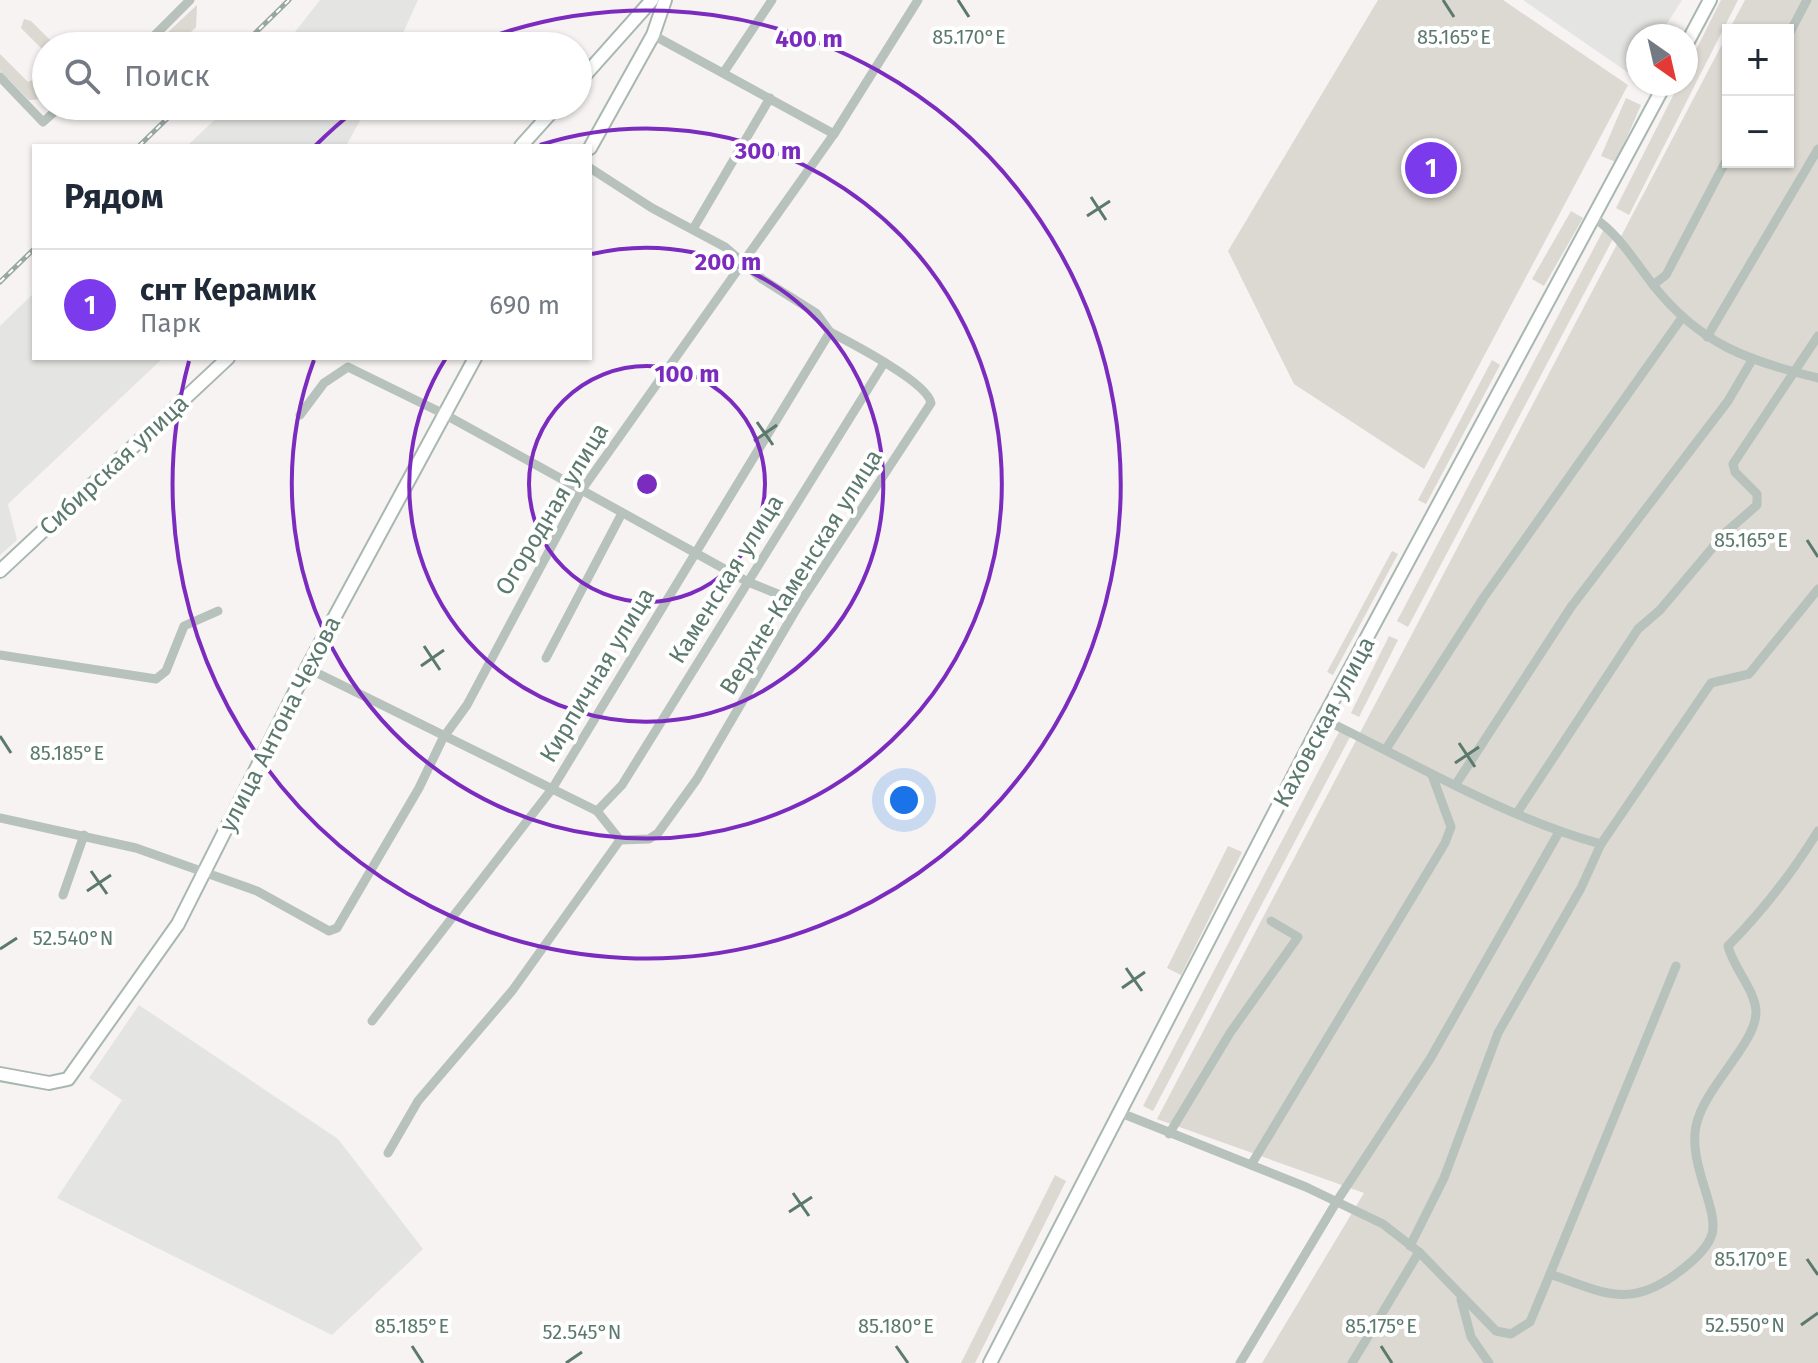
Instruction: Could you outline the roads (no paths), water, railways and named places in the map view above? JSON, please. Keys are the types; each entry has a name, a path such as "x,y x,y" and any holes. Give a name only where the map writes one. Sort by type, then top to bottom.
{"street":[{"path":"158,32 190,0"},
{"path":"592,67 652,0"},
{"path":"592,144 653,35 665,0"},
{"path":"724,72 772,0"},
{"name":"Огородная улица","path":"204,874 264,894 326,930 334,930 343,920 419,788 443,738 467,705 581,491 658,378 745,262 834,134 918,0"},
{"path":"1697,24 1710,0"},
{"path":"1794,25 1807,0"},
{"path":"653,35 834,134"},
{"path":"0,77 32,110"},
{"name":"Каховская улица","path":"990,1363 1323,719 1659,96"},
{"path":"693,229 770,98"},
{"path":"523,144 544,120"},
{"path":"1707,337 1818,149"},
{"path":"1653,285 1666,275 1722,168"},
{"name":"Верхне-Каменская улица","path":"592,169 745,262 762,279 816,313 830,332 884,363 928,395 931,403 800,603 749,695 666,823 649,839 620,840"},
{"path":"1593,217 1615,232 1681,319 1707,337 1752,360 1818,378"},
{"path":"1386,749 1484,597 1681,319"},
{"name":"Кирпичная улица","path":"372,1021 552,789 830,332"},
{"path":"1517,813 1638,629 1660,610 1725,533 1757,505 1757,494 1735,472 1733,464 1818,336"},
{"name":"Сибирская улица","path":"0,571 226,360"},
{"name":"улица Антона Чехова","path":"0,1074 49,1083 68,1079 162,949 204,874 307,668 474,360"},
{"path":"1456,784 1571,607 1620,538 1728,401 1752,360"},
{"name":"Каменская улица","path":"597,811 622,785 884,363"},
{"path":"300,415 324,383 348,367 444,414 693,554 748,582 800,603"},
{"path":"546,658 621,515"},
{"path":"1410,1246 1444,1178 1498,1033 1581,888 1601,844 1711,683 1749,674 1818,589"},
{"path":"0,655 156,679 166,671 184,626 218,611"},
{"path":"307,668 443,738 597,811 620,840 513,989 418,1101 388,1153"},
{"path":"1323,719 1432,775 1559,832 1601,844"},
{"path":"1251,1165 1445,843 1451,827 1432,775"},
{"path":"0,818 136,848 204,874"},
{"path":"1550,1274 1620,1297 1647,1293 1695,1259 1712,1234 1711,1217 1697,1170 1696,1126 1704,1102 1753,1028 1756,1013 1728,946 1758,916 1794,871 1818,831"},
{"path":"1240,1363 1337,1201 1430,1059 1559,832"},
{"path":"63,895 84,835"},
{"path":"1169,1134 1230,1033 1298,937 1271,921"},
{"path":"1121,1113 1337,1201 1383,1224 1419,1252 1461,1299 1496,1331 1521,1332 1530,1322 1676,966"},
{"path":"1352,1363 1419,1252"},
{"path":"1461,1299 1471,1337 1489,1363"}],"railway":[{"path":"256,32 289,0"},
{"path":"141,144 166,120"},
{"path":"0,282 32,251"}],"place":[{"name":"снт Керамик","path":"1431,168"}]}
